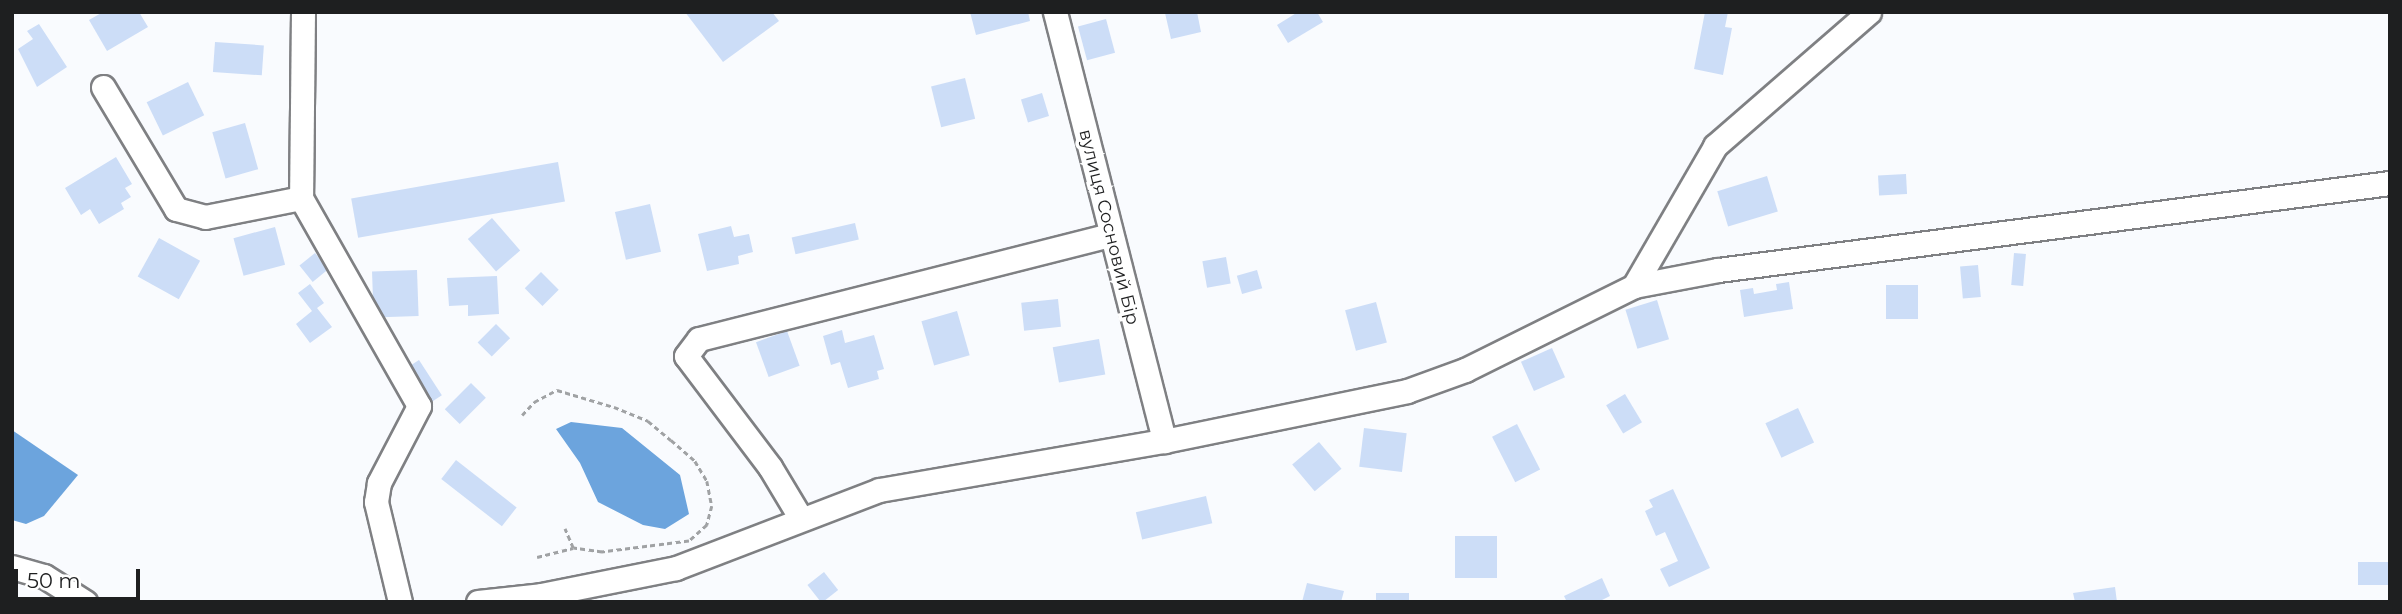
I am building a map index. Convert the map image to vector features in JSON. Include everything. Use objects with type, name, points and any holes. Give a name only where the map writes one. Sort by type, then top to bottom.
[{"type":"street","points":[[303,12],[301,198],[419,406],[379,483],[376,502],[400,602]]},
{"type":"street","name":"вулиця Сосновий Бір","points":[[1055,12],[1164,441]]},
{"type":"street","points":[[1634,286],[1715,146],[1869,12]]},
{"type":"street","points":[[103,87],[176,209],[205,218],[301,198]]},
{"type":"street","points":[[478,602],[579,589],[676,568],[800,517],[879,491],[1164,441],[1407,391],[1465,370],[1634,286],[1718,270],[2390,183]]},
{"type":"street","points":[[800,517],[771,467],[686,356],[699,340],[1111,235]]},
{"type":"street","points":[[12,567],[44,576],[85,602]]},
{"type":"path","points":[[522,415],[534,402],[557,390],[614,407],[648,421],[695,461],[707,481],[712,506],[707,525],[689,541],[629,551],[573,548],[537,557]]},
{"type":"path","points":[[565,529],[573,548]]},
{"type":"water","points":[[571,422],[622,428],[680,475],[689,514],[665,529],[643,525],[598,502],[580,463],[556,429]]},
{"type":"water","points":[[12,430],[78,475],[44,516],[26,524],[12,520]]},
{"type":"building","points":[[103,12],[139,12],[148,27],[107,51],[89,20]]},
{"type":"building","points":[[685,12],[772,12],[779,21],[723,62]]},
{"type":"building","points":[[970,12],[1028,12],[1030,21],[976,35]]},
{"type":"building","points":[[1197,12],[1201,32],[1171,39],[1165,13]]},
{"type":"building","points":[[1298,12],[1317,12],[1323,22],[1288,43],[1277,25]]},
{"type":"building","points":[[1705,12],[1728,12],[1725,27],[1732,28],[1723,75],[1694,69]]},
{"type":"building","points":[[1106,19],[1115,53],[1087,60],[1078,27]]},
{"type":"building","points":[[39,24],[67,67],[37,87],[18,49],[33,39],[27,31]]},
{"type":"building","points":[[215,42],[264,45],[262,75],[213,72]]},
{"type":"building","points":[[965,78],[975,119],[941,127],[931,86]]},
{"type":"building","points":[[188,82],[204,115],[163,135],[147,102]]},
{"type":"building","points":[[1042,93],[1049,116],[1028,122],[1021,99]]},
{"type":"building","points":[[245,123],[258,169],[226,179],[212,132]]},
{"type":"building","points":[[116,157],[132,184],[125,188],[131,197],[121,203],[124,209],[99,224],[90,209],[81,215],[65,188]]},
{"type":"building","points":[[558,162],[565,201],[358,238],[351,198]]},
{"type":"building","points":[[1906,174],[1907,194],[1879,195],[1878,175]]},
{"type":"building","points":[[1767,176],[1778,211],[1728,227],[1717,191]]},
{"type":"building","points":[[650,204],[661,252],[626,260],[615,212]]},
{"type":"building","points":[[492,218],[520,250],[496,271],[468,239]]},
{"type":"building","points":[[855,223],[859,240],[795,254],[792,238]]},
{"type":"building","points":[[731,226],[734,237],[749,234],[753,252],[738,256],[739,264],[707,271],[698,234]]},
{"type":"building","points":[[275,227],[285,265],[244,276],[233,238]]},
{"type":"building","points":[[159,238],[200,261],[179,299],[138,276]]},
{"type":"building","points":[[315,253],[328,269],[313,282],[299,266]]},
{"type":"building","points":[[2014,253],[2026,254],[2023,286],[2011,285]]},
{"type":"building","points":[[1226,257],[1231,284],[1207,288],[1202,261]]},
{"type":"building","points":[[1978,265],[1981,297],[1963,298],[1960,267]]},
{"type":"building","points":[[417,270],[419,316],[374,318],[372,272]]},
{"type":"building","points":[[1257,270],[1262,288],[1242,294],[1237,276]]},
{"type":"building","points":[[541,272],[559,290],[542,306],[525,288]]},
{"type":"building","points":[[497,276],[499,314],[468,316],[468,305],[449,306],[447,278]]},
{"type":"building","points":[[1789,282],[1793,309],[1744,317],[1740,290],[1753,288],[1754,294],[1777,290],[1776,284]]},
{"type":"building","points":[[310,284],[324,303],[317,308],[332,327],[310,343],[296,324],[312,311],[298,293]]},
{"type":"building","points":[[1886,285],[1918,285],[1918,319],[1886,319]]},
{"type":"building","points":[[1058,299],[1061,327],[1024,331],[1021,303]]},
{"type":"building","points":[[1657,300],[1669,339],[1637,349],[1625,310]]},
{"type":"building","points":[[1376,302],[1387,343],[1356,351],[1345,310]]},
{"type":"building","points":[[957,311],[970,355],[934,365],[921,321]]},
{"type":"building","points":[[496,324],[510,338],[492,357],[478,342]]},
{"type":"building","points":[[842,330],[845,343],[874,335],[884,369],[877,371],[879,379],[848,388],[840,362],[831,365],[823,336]]},
{"type":"building","points":[[787,331],[800,366],[769,377],[756,342]]},
{"type":"building","points":[[1099,339],[1105,374],[1059,383],[1053,347]]},
{"type":"building","points":[[1552,348],[1565,377],[1534,391],[1521,362]]},
{"type":"building","points":[[419,360],[442,395],[432,402],[409,367]]},
{"type":"building","points":[[471,383],[486,398],[460,424],[445,409]]},
{"type":"building","points":[[1625,394],[1642,422],[1623,434],[1606,405]]},
{"type":"building","points":[[1798,408],[1814,442],[1781,458],[1765,423]]},
{"type":"building","points":[[1517,424],[1540,469],[1515,482],[1492,437]]},
{"type":"building","points":[[1364,428],[1407,433],[1402,472],[1359,467]]},
{"type":"building","points":[[1319,442],[1341,469],[1315,491],[1292,464]]},
{"type":"building","points":[[456,460],[517,507],[502,526],[441,479]]},
{"type":"building","points":[[1673,489],[1710,568],[1669,587],[1660,569],[1678,561],[1665,532],[1656,536],[1645,511],[1653,507],[1649,500]]},
{"type":"building","points":[[1206,496],[1212,523],[1142,539],[1136,512]]},
{"type":"building","points":[[1455,536],[1497,536],[1497,578],[1455,578]]},
{"type":"building","points":[[2358,562],[2390,562],[2390,585],[2358,585]]},
{"type":"building","points":[[824,572],[838,590],[821,602],[807,585]]},
{"type":"building","points":[[1602,578],[1610,596],[1598,602],[1567,602],[1564,596]]},
{"type":"building","points":[[1307,583],[1344,591],[1341,602],[1302,602]]},
{"type":"building","points":[[2115,587],[2117,602],[2075,602],[2073,593]]},
{"type":"building","points":[[1376,593],[1409,593],[1409,602],[1376,602]]}]
